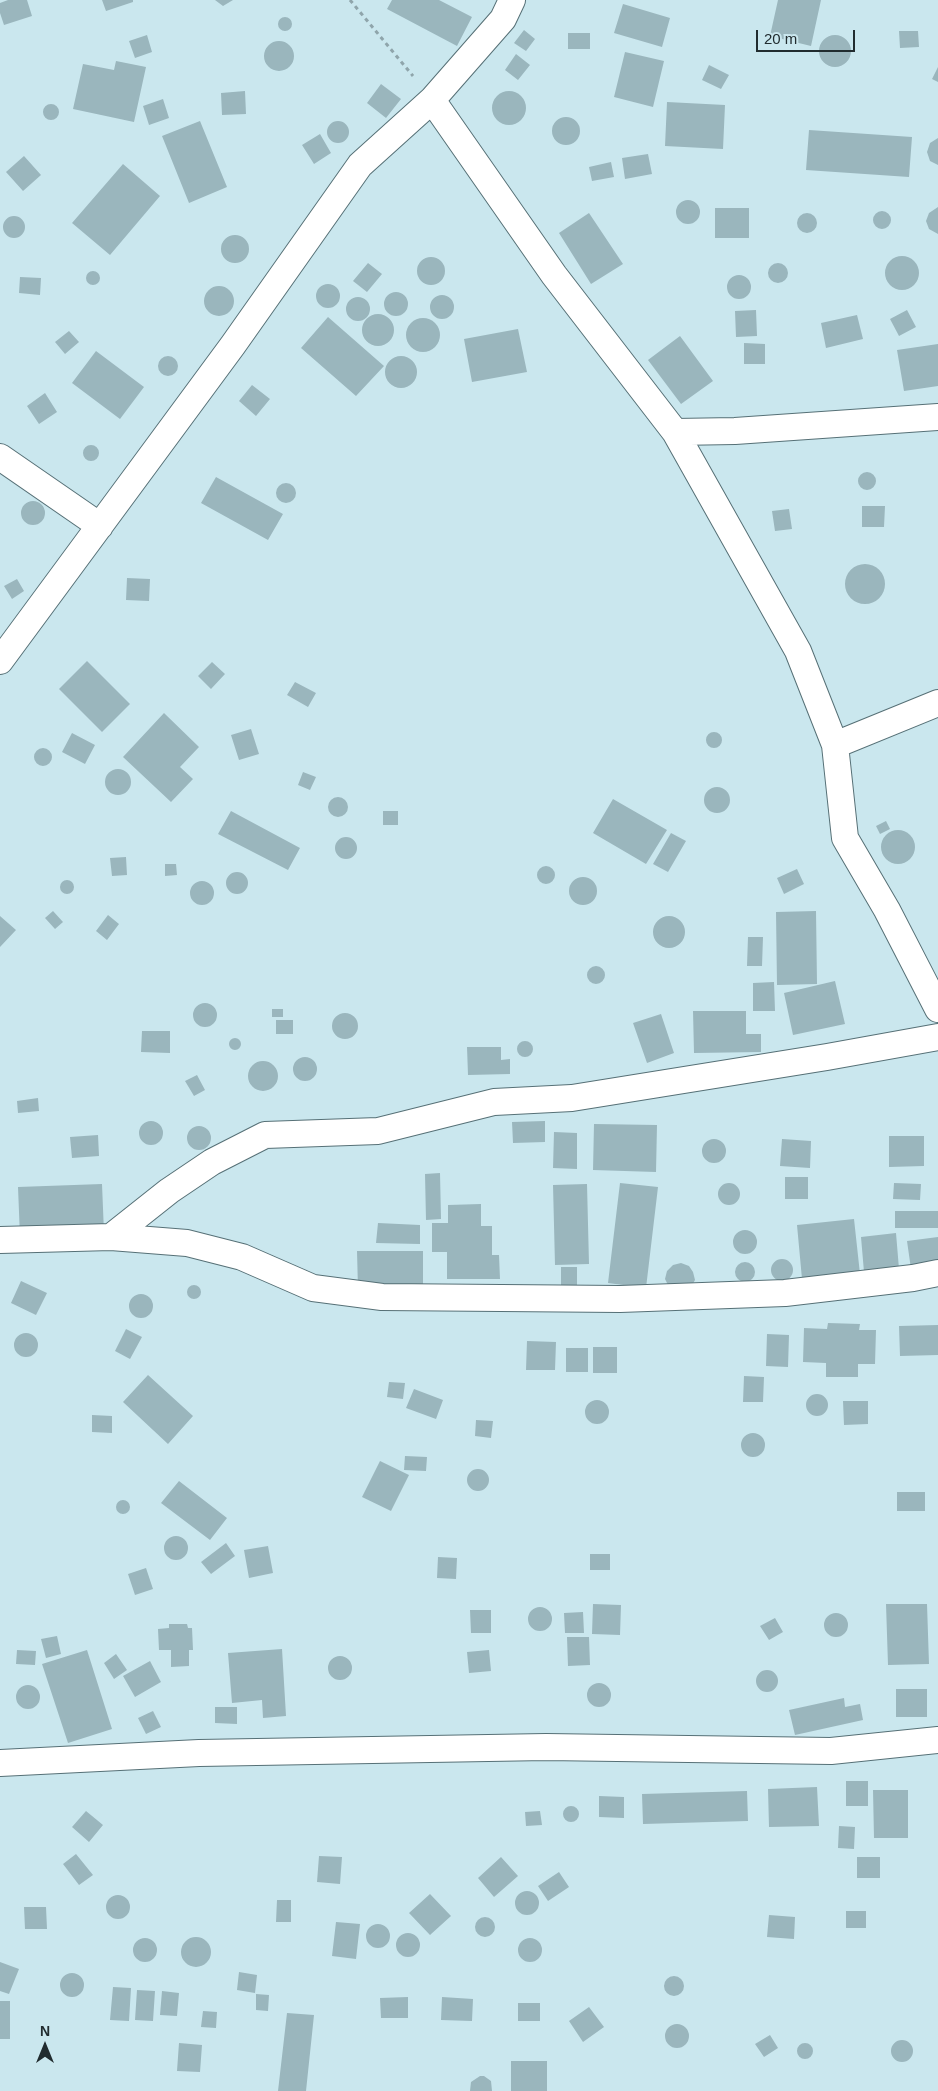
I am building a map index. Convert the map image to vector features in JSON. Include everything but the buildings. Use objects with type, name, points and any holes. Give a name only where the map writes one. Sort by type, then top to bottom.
[{"type":"street","points":[[0,661],[233,345],[360,165],[432,100],[503,19],[512,0]]},
{"type":"street","points":[[432,100],[554,275],[675,432],[798,651],[835,745],[845,838],[886,910],[938,1009]]},
{"type":"street","points":[[675,432],[735,431],[938,417]]},
{"type":"street","points":[[0,457],[100,526]]},
{"type":"street","points":[[835,745],[938,703]]},
{"type":"street","points":[[111,1237],[169,1191],[212,1162],[265,1135],[378,1131],[494,1102],[572,1098],[938,1037]]},
{"type":"street","points":[[0,1240],[111,1237],[187,1242],[242,1257],[313,1288],[382,1297],[620,1299],[785,1293],[913,1278],[938,1273]]},
{"type":"street","points":[[0,1763],[199,1753],[536,1747],[831,1751],[938,1740]]},
{"type":"path","points":[[350,0],[432,100]]}]
